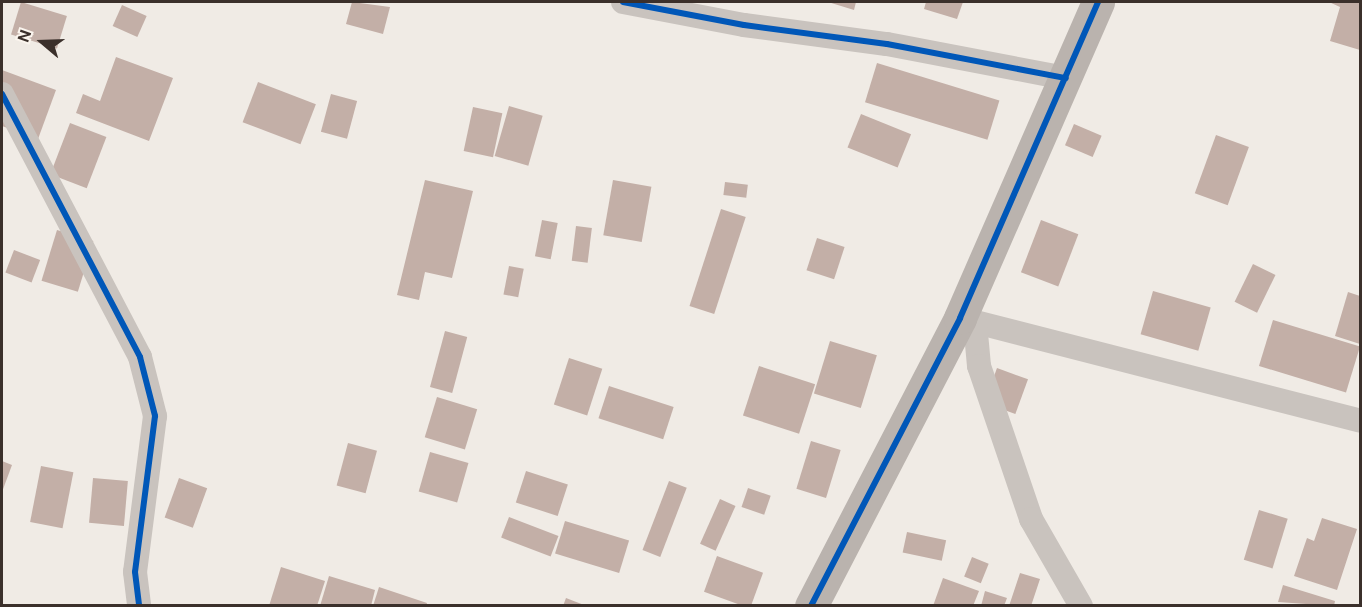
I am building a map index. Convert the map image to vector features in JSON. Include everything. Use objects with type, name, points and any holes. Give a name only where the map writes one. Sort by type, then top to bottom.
[{"type":"street","points":[[623,2],[744,26],[887,44],[1066,78]]},
{"type":"street","points":[[811,606],[967,320],[1098,2]]},
{"type":"street","points":[[2,94],[140,357],[154,416],[135,572],[139,606]]},
{"type":"street","points":[[967,320],[1360,421]]},
{"type":"street","points":[[967,320],[979,366],[1030,519],[1081,606]]},
{"type":"building","points":[[21,2],[67,16],[57,49],[11,35]]},
{"type":"building","points":[[352,2],[390,7],[383,34],[346,24]]},
{"type":"building","points":[[828,2],[856,2],[854,10]]},
{"type":"building","points":[[926,2],[963,2],[957,19],[924,9]]},
{"type":"building","points":[[1329,2],[1360,2],[1360,50],[1330,41],[1340,7]]},
{"type":"building","points":[[122,5],[147,16],[137,37],[113,26]]},
{"type":"building","points":[[116,57],[173,78],[149,141],[76,113],[83,94],[100,101]]},
{"type":"building","points":[[877,63],[999,100],[987,140],[865,102]]},
{"type":"building","points":[[2,70],[56,90],[38,139],[2,126]]},
{"type":"building","points":[[258,82],[316,104],[300,144],[243,122]]},
{"type":"building","points":[[331,94],[357,101],[347,139],[321,132]]},
{"type":"building","points":[[509,106],[543,116],[528,166],[495,156]]},
{"type":"building","points":[[473,107],[502,113],[493,157],[464,151]]},
{"type":"building","points":[[861,114],[911,134],[898,168],[848,147]]},
{"type":"building","points":[[70,123],[106,137],[87,188],[50,174]]},
{"type":"building","points":[[1074,124],[1102,136],[1093,157],[1065,145]]},
{"type":"building","points":[[1216,135],[1249,147],[1228,205],[1195,193]]},
{"type":"building","points":[[425,180],[473,191],[452,278],[425,272],[419,300],[397,295]]},
{"type":"building","points":[[613,180],[651,187],[642,242],[603,235]]},
{"type":"building","points":[[725,182],[748,185],[746,198],[723,195]]},
{"type":"building","points":[[721,209],[746,217],[714,314],[689,306]]},
{"type":"building","points":[[542,220],[558,223],[551,259],[535,256]]},
{"type":"building","points":[[1041,220],[1078,234],[1058,287],[1021,272]]},
{"type":"building","points":[[576,226],[592,228],[588,263],[572,261]]},
{"type":"building","points":[[57,230],[93,241],[78,292],[42,281]]},
{"type":"building","points":[[817,238],[845,247],[834,279],[806,270]]},
{"type":"building","points":[[14,250],[40,260],[32,282],[5,272]]},
{"type":"building","points":[[1253,264],[1275,275],[1257,313],[1235,302]]},
{"type":"building","points":[[509,266],[524,269],[518,297],[503,294]]},
{"type":"building","points":[[1153,291],[1211,308],[1198,351],[1141,334]]},
{"type":"building","points":[[1348,292],[1360,296],[1360,344],[1335,336]]},
{"type":"building","points":[[1273,320],[1360,347],[1346,393],[1259,366]]},
{"type":"building","points":[[445,331],[467,337],[452,393],[430,387]]},
{"type":"building","points":[[830,341],[877,355],[861,408],[814,394]]},
{"type":"building","points":[[569,358],[602,369],[587,415],[554,405]]},
{"type":"building","points":[[759,366],[815,384],[799,434],[743,415]]},
{"type":"building","points":[[997,368],[1028,379],[1015,414],[984,403]]},
{"type":"building","points":[[609,386],[674,407],[663,439],[598,418]]},
{"type":"building","points":[[437,397],[477,409],[465,449],[425,437]]},
{"type":"building","points":[[811,441],[841,450],[826,498],[796,489]]},
{"type":"building","points":[[348,443],[377,451],[366,493],[337,486]]},
{"type":"building","points":[[430,452],[468,463],[457,502],[419,491]]},
{"type":"building","points":[[2,461],[12,465],[2,492]]},
{"type":"building","points":[[41,466],[73,472],[63,528],[30,522]]},
{"type":"building","points":[[526,471],[568,485],[558,516],[516,502]]},
{"type":"building","points":[[93,478],[128,481],[124,526],[89,523]]},
{"type":"building","points":[[179,478],[207,488],[193,528],[165,517]]},
{"type":"building","points":[[669,481],[687,488],[660,557],[642,550]]},
{"type":"building","points":[[748,488],[771,496],[764,515],[741,507]]},
{"type":"building","points":[[720,499],[736,506],[716,551],[700,544]]},
{"type":"building","points":[[1259,510],[1288,519],[1272,568],[1244,560]]},
{"type":"building","points":[[509,517],[558,536],[551,557],[501,538]]},
{"type":"building","points":[[1322,518],[1357,529],[1337,590],[1294,576],[1307,538],[1314,541]]},
{"type":"building","points":[[565,521],[629,541],[619,573],[555,554]]},
{"type":"building","points":[[907,532],[946,540],[942,561],[903,553]]},
{"type":"building","points":[[717,556],[763,573],[751,606],[743,606],[704,592]]},
{"type":"building","points":[[972,557],[989,564],[981,583],[964,576]]},
{"type":"building","points":[[281,567],[325,581],[317,606],[269,606]]},
{"type":"building","points":[[1020,573],[1040,579],[1031,606],[1009,606]]},
{"type":"building","points":[[329,576],[375,590],[371,606],[320,606]]},
{"type":"building","points":[[943,578],[979,591],[973,606],[933,606]]},
{"type":"building","points":[[1283,585],[1335,601],[1334,606],[1278,602]]},
{"type":"building","points":[[379,587],[427,603],[426,606],[373,606]]},
{"type":"building","points":[[985,591],[1007,598],[1004,606],[981,606]]},
{"type":"building","points":[[566,598],[584,605],[584,606],[563,606]]},
{"type":"cycle path","points":[[623,2],[744,25],[887,44],[1066,78]]},
{"type":"cycle path","points":[[811,606],[960,318],[1098,2]]},
{"type":"cycle path","points":[[2,94],[140,357],[155,416],[135,572],[139,606]]}]
